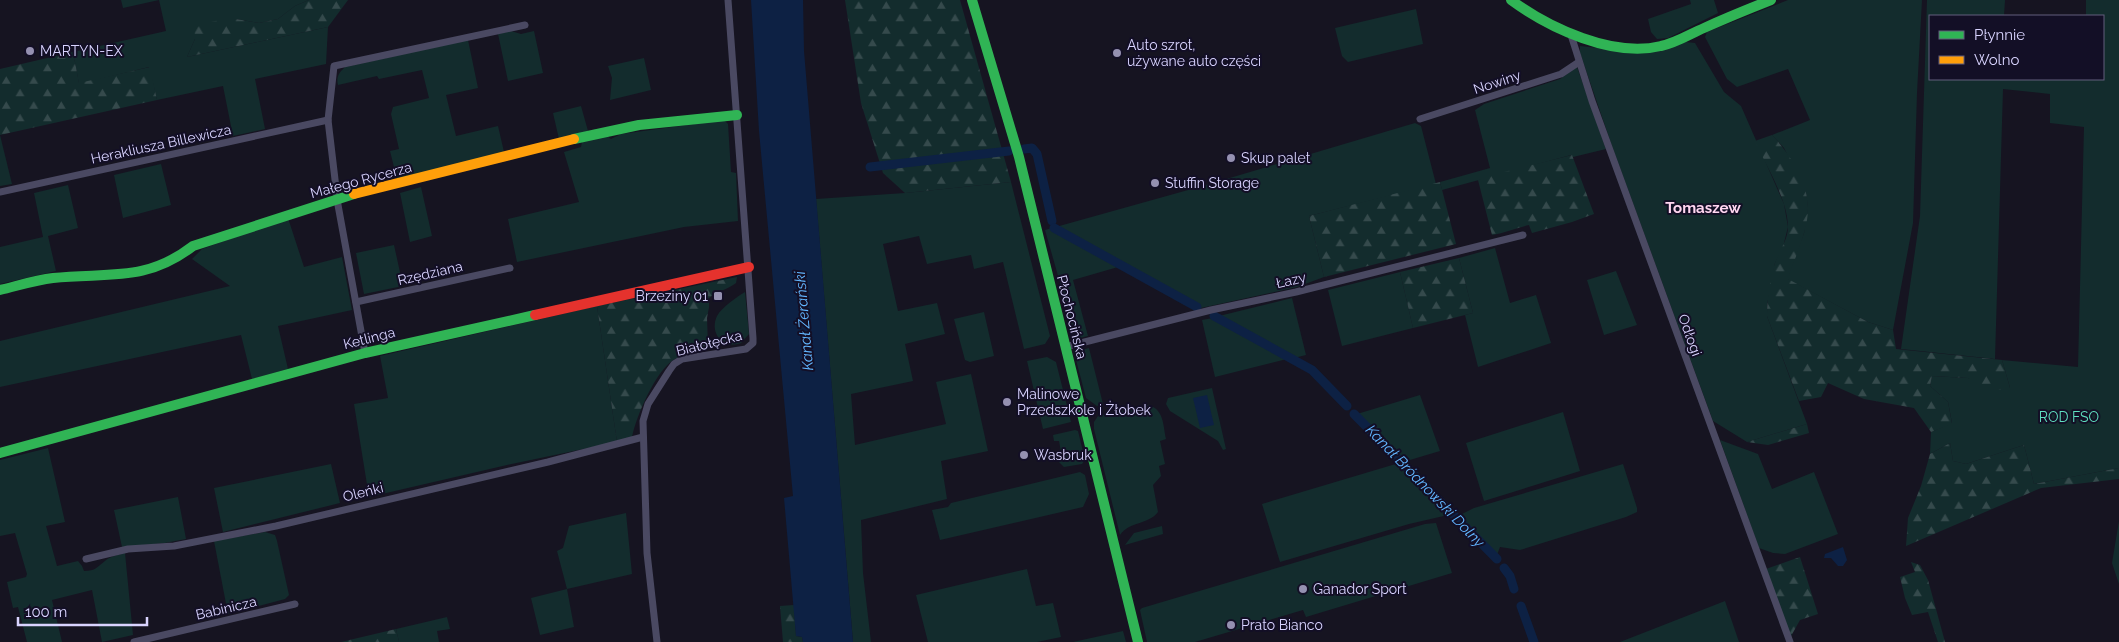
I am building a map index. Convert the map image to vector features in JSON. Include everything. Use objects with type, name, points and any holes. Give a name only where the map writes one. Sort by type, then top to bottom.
[{"type":"street","name":"Białołęcka","points":[[657,642],[647,553],[643,421],[648,404],[674,364],[682,360],[746,349],[753,343],[749,267],[728,0]]},
{"type":"street","name":"Płochocińska","points":[[972,0],[1015,140],[1138,642]]},
{"type":"street","points":[[1510,0],[1540,20],[1571,35],[1634,48],[1654,48],[1673,42],[1771,0]]},
{"type":"street","points":[[365,353],[338,198],[328,120],[334,66],[525,25]]},
{"type":"street","name":"Odłogi","points":[[1571,35],[1579,62],[1790,642]]},
{"type":"street","name":"Nowiny","points":[[1420,119],[1561,74],[1579,62]]},
{"type":"street","name":"Małego Rycerza","points":[[0,290],[50,278],[117,276],[133,273],[170,261],[184,254],[193,246],[338,198],[623,128],[737,115]]},
{"type":"street","name":"Herakliusza Billewicza","points":[[0,192],[328,120]]},
{"type":"street","name":"Łazy","points":[[1065,347],[1523,235]]},
{"type":"street","name":"Ketlinga","points":[[0,453],[365,353],[749,267]]},
{"type":"street","name":"Rzędziana","points":[[356,302],[510,268]]},
{"type":"street","name":"Oleńki","points":[[86,559],[128,549],[174,546],[276,526],[548,462],[643,437]]},
{"type":"street","name":"Babinicza","points":[[134,642],[295,604]]},
{"type":"green space","points":[[121,0],[159,0],[123,8]]},
{"type":"green space","points":[[159,0],[309,0],[295,6],[278,19],[259,23],[236,19],[195,39],[187,57],[328,27],[326,64],[255,79],[265,129],[233,136],[223,86],[157,100],[149,67],[79,84],[73,52],[166,31]]},
{"type":"green space","points":[[309,0],[348,0],[328,27],[187,57],[195,39],[194,26],[236,19],[259,23],[278,19],[295,6]]},
{"type":"green space","points":[[845,0],[960,0],[1011,182],[905,193],[883,173],[861,103]]},
{"type":"green space","points":[[1690,0],[1714,0],[1718,13],[1668,38],[1657,39],[1651,32],[1648,19],[1691,4]]},
{"type":"green space","points":[[1788,0],[1922,0],[1913,223],[1893,330],[1868,322],[1787,279],[1804,233],[1808,208],[1806,193],[1784,148],[1772,135],[1810,120],[1788,69],[1737,87],[1727,79],[1705,37],[1707,32]]},
{"type":"green space","name":"ROD FSO","points":[[1927,0],[2005,0],[2004,15],[1929,15],[1929,80],[2104,80],[2104,15],[2086,15],[2086,0],[2119,0],[2119,468],[2034,484],[2024,445],[1966,464],[1953,461],[1950,443],[1930,454],[1931,432],[1952,423],[1948,402],[1930,386],[1932,376],[1968,378],[2010,388],[2002,360],[2078,367],[2084,127],[2050,123],[2050,94],[2003,89],[1995,359],[1901,349],[1920,216]]},
{"type":"green space","points":[[1416,9],[1423,44],[1348,62],[1342,56],[1335,28]]},
{"type":"green space","points":[[511,31],[521,34],[534,31],[543,73],[508,81],[498,34]]},
{"type":"green space","points":[[468,40],[478,88],[446,95],[456,136],[498,126],[504,152],[397,179],[390,151],[399,149],[391,114],[393,107],[429,98],[422,70],[379,79],[377,76],[338,85],[338,75],[345,67]]},
{"type":"green space","points":[[1686,42],[1695,43],[1724,92],[1741,106],[1784,204],[1788,227],[1783,247],[1775,263],[1767,305],[1767,316],[1807,424],[1747,442],[1713,421],[1612,146],[1580,53],[1580,46],[1635,52]]},
{"type":"green space","points":[[73,52],[79,83],[150,67],[157,100],[0,135],[0,69]]},
{"type":"green space","points":[[644,58],[651,90],[610,100],[612,78],[608,66]]},
{"type":"green space","points":[[1577,67],[1606,149],[1573,157],[1571,155],[1442,190],[1440,182],[1490,168],[1475,110],[1484,104],[1560,79]]},
{"type":"green space","points":[[581,106],[588,131],[559,139],[553,113]]},
{"type":"green space","points":[[724,120],[728,124],[731,172],[736,173],[738,221],[684,227],[517,262],[508,219],[579,202],[564,152],[581,147],[582,142],[607,136],[611,139],[621,134]]},
{"type":"green space","points":[[1415,123],[1421,126],[1436,184],[1309,216],[1324,277],[1297,287],[1201,308],[1125,265],[1073,280],[1088,336],[1076,339],[1045,230]]},
{"type":"green space","points":[[0,135],[12,184],[0,186]]},
{"type":"green space","points":[[1772,135],[1785,150],[1796,168],[1805,188],[1807,198],[1806,226],[1788,279],[1868,322],[1893,330],[1896,349],[2002,360],[2010,388],[1990,391],[1968,378],[1932,376],[1930,386],[1948,402],[1952,424],[1931,432],[1914,408],[1864,399],[1828,383],[1821,397],[1799,401],[1767,316],[1768,296],[1775,263],[1787,236],[1788,227],[1784,206],[1776,183],[1755,141]]},
{"type":"green space","points":[[1572,155],[1594,214],[1532,233],[1529,225],[1492,235],[1478,180]]},
{"type":"green space","points":[[161,164],[171,205],[123,218],[114,175]]},
{"type":"green space","points":[[1011,182],[1050,336],[1045,344],[1024,349],[1003,262],[974,269],[971,255],[927,264],[919,236],[883,244],[898,311],[937,303],[945,334],[905,344],[913,381],[851,394],[855,445],[946,424],[936,382],[971,374],[988,451],[941,461],[947,499],[861,520],[863,573],[871,642],[853,642],[816,199],[905,193]]},
{"type":"green space","points":[[1440,182],[1456,244],[1324,277],[1309,216]]},
{"type":"green space","points":[[68,185],[78,228],[48,236],[56,271],[0,284],[0,247],[43,237],[34,193]]},
{"type":"green space","points":[[421,187],[432,236],[410,242],[400,193]]},
{"type":"green space","points":[[288,218],[304,267],[342,257],[352,310],[278,326],[288,369],[252,379],[241,335],[0,387],[0,341],[230,286],[192,259],[202,249]]},
{"type":"green space","points":[[394,245],[403,286],[364,294],[356,253]]},
{"type":"green space","points":[[1495,248],[1510,303],[1536,295],[1551,343],[1478,367],[1465,315],[1473,313],[1459,258]]},
{"type":"green space","points":[[1459,258],[1473,313],[1413,328],[1400,272]]},
{"type":"green space","points":[[1616,271],[1637,325],[1604,335],[1587,280]]},
{"type":"green space","points":[[1400,272],[1413,328],[1342,346],[1328,290]]},
{"type":"green space","points":[[737,277],[736,283],[709,298],[707,318],[708,347],[679,357],[668,364],[648,394],[632,437],[617,442],[597,306]]},
{"type":"green space","points":[[745,292],[749,334],[741,343],[734,345],[723,342],[716,334],[715,322],[717,316],[730,302]]},
{"type":"green space","points":[[1292,298],[1306,355],[1294,358],[1219,316]]},
{"type":"green space","points":[[597,306],[617,442],[369,497],[354,404],[388,398],[380,356]]},
{"type":"green space","points":[[984,312],[994,356],[970,362],[965,360],[954,319]]},
{"type":"green space","points":[[1213,318],[1287,359],[1215,377],[1202,320]]},
{"type":"green space","points":[[1089,348],[1103,404],[1097,406],[1086,398],[1074,352]]},
{"type":"green space","points":[[1047,357],[1056,362],[1071,422],[1043,429],[1027,361]]},
{"type":"green space","points":[[1212,388],[1226,449],[1223,450],[1218,441],[1170,411],[1166,404],[1168,398]]},
{"type":"green space","points":[[1420,395],[1440,451],[1403,462],[1357,414]]},
{"type":"green space","points":[[1147,405],[1160,413],[1166,439],[1160,441],[1165,464],[1159,466],[1161,476],[1153,485],[1158,512],[1149,519],[1129,527],[1120,535],[1094,429],[1094,422],[1098,416]]},
{"type":"green space","points":[[1563,412],[1580,471],[1484,501],[1466,443]]},
{"type":"green space","points":[[1807,424],[1809,433],[1768,445],[1747,442]]},
{"type":"green space","points":[[1078,431],[1085,460],[1082,464],[1064,467],[1057,460],[1062,457],[1059,441],[1054,441],[1053,435]]},
{"type":"green space","points":[[1720,440],[1758,454],[1772,489],[1814,472],[1838,534],[1785,554],[1773,553],[1759,548]]},
{"type":"green space","points":[[1950,443],[1953,461],[1966,464],[2024,445],[2034,484],[2119,468],[2119,479],[2041,488],[1906,546],[1908,518],[1921,486],[1930,454]]},
{"type":"green space","points":[[48,448],[65,522],[46,526],[57,566],[78,561],[84,571],[91,570],[109,558],[125,553],[133,635],[102,642],[92,590],[52,600],[62,642],[27,642],[18,607],[13,608],[7,582],[26,577],[27,574],[15,533],[0,536],[0,460]]},
{"type":"green space","points":[[1399,463],[1448,515],[1409,524],[1280,562],[1262,504]]},
{"type":"green space","points":[[331,464],[340,503],[223,532],[214,488]]},
{"type":"green space","points":[[1623,464],[1637,508],[1637,512],[1626,517],[1520,550],[1500,547],[1497,555],[1458,516],[1474,508]]},
{"type":"green space","points":[[1080,472],[1085,475],[1089,494],[1083,507],[940,540],[932,510],[948,507],[951,503]]},
{"type":"green space","points":[[178,497],[186,539],[122,547],[114,510]]},
{"type":"green space","points":[[626,513],[632,574],[567,589],[557,551],[563,548],[569,526]]},
{"type":"green space","points":[[2119,521],[2119,584],[2112,563]]},
{"type":"green space","name":"Ganador Sport","points":[[1436,523],[1452,573],[1306,617],[1303,610],[1195,642],[1147,642],[1140,610],[1142,608],[1425,524]]},
{"type":"green space","points":[[1162,526],[1163,534],[1125,545],[1134,533]]},
{"type":"green space","points":[[265,532],[275,535],[289,595],[285,599],[228,614],[214,541]]},
{"type":"green space","points":[[1800,557],[1818,614],[1800,620],[1790,638],[1766,569]]},
{"type":"green space","points":[[1911,562],[1920,565],[1928,580],[1945,642],[1938,642],[1928,612],[1912,615],[1905,598],[1900,577],[1915,572]]},
{"type":"green space","points":[[1027,569],[1036,606],[1053,603],[1061,637],[1037,642],[928,642],[916,595]]},
{"type":"green space","points":[[567,589],[574,627],[540,635],[531,598]]},
{"type":"green space","points":[[1725,601],[1739,642],[1620,642]]},
{"type":"green space","points":[[794,605],[796,636],[802,637],[803,642],[783,642],[780,606]]},
{"type":"green space","points":[[447,617],[450,629],[437,631],[439,642],[399,642],[396,629]]},
{"type":"green space","points":[[396,629],[399,642],[341,642]]},
{"type":"green space","points":[[1123,631],[1126,642],[1073,642]]},
{"type":"water","name":"Kanał Żerański","points":[[751,0],[803,0],[804,51],[853,642],[803,642],[802,637],[796,636],[784,498],[793,496],[759,131]]},
{"type":"water","points":[[1207,395],[1214,425],[1200,428],[1193,398]]},
{"type":"water","points":[[1843,547],[1847,560],[1843,566],[1838,566],[1831,558],[1824,558],[1825,554]]},
{"type":"waterway","name":"Kanał Bródnowski Dolny","points":[[1024,149],[1032,148],[1037,154],[1052,221]]},
{"type":"waterway","name":"Kanał Bródnowski Dolny","points":[[870,167],[1009,151]]},
{"type":"waterway","name":"Kanał Bródnowski Dolny","points":[[1054,228],[1197,307]]},
{"type":"waterway","name":"Kanał Bródnowski Dolny","points":[[1214,316],[1312,370],[1347,406]]},
{"type":"waterway","name":"Kanał Bródnowski Dolny","points":[[1354,414],[1497,559]]},
{"type":"waterway","name":"Kanał Bródnowski Dolny","points":[[1504,568],[1510,576],[1514,589]]},
{"type":"waterway","name":"Kanał Bródnowski Dolny","points":[[1521,606],[1534,642]]},
{"type":"traffic: fast","points":[[972,0],[1019,157],[1138,642]]},
{"type":"traffic: fast","points":[[1511,0],[1544,21],[1582,38],[1623,48],[1642,49],[1672,43],[1771,0]]},
{"type":"traffic: fast","points":[[574,139],[639,125],[737,115]]},
{"type":"traffic: fast","points":[[0,290],[53,278],[125,274],[142,271],[175,258],[193,246],[354,194]]},
{"type":"traffic: fast","points":[[0,453],[365,353],[535,315]]},
{"type":"traffic: slow","points":[[354,194],[574,139]]},
{"type":"traffic: jam","points":[[535,315],[749,267]]},
{"type":"place","name":"MARTYN-EX","points":[[30,51]]},
{"type":"place","name":"Auto szrot, używane auto części","points":[[1117,53]]},
{"type":"place","name":"Skup palet","points":[[1231,158]]},
{"type":"place","name":"Stuffin Storage","points":[[1155,183]]},
{"type":"place","name":"Brzeziny 01","points":[[718,296]]},
{"type":"place","name":"Malinowe Przedszkole i Żłobek","points":[[1007,402]]},
{"type":"place","name":"Wasbruk","points":[[1024,455]]},
{"type":"place","name":"Ganador Sport","points":[[1303,589]]},
{"type":"place","name":"Prato Bianco","points":[[1231,625]]},
{"type":"district","name":"Tomaszew","points":[[1703,208]]}]
